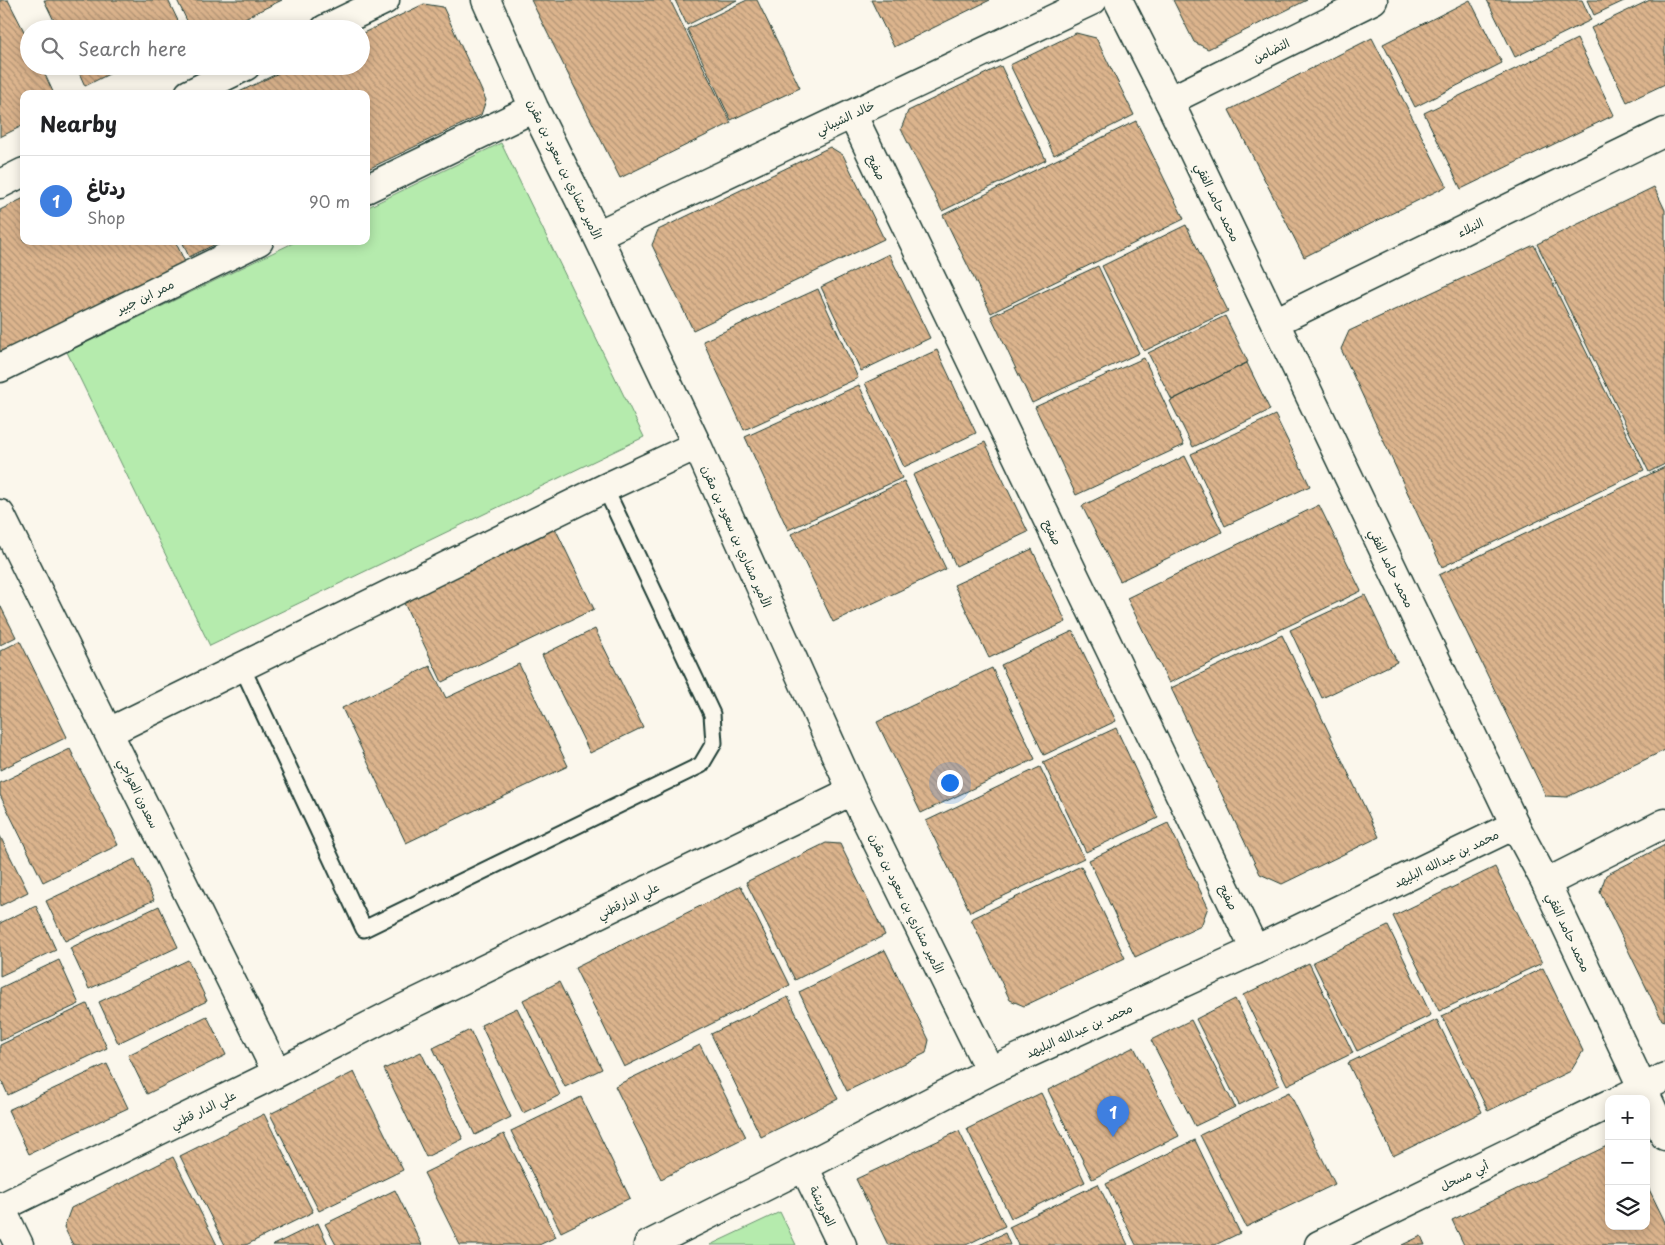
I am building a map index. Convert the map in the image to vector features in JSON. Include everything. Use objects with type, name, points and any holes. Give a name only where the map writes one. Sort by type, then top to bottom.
[{"type":"street","points":[[344,20],[385,0]]},
{"type":"street","name":"الأمير مشاري بن سعود بن مقرن","points":[[486,0],[534,108],[697,445],[852,791],[990,1071]]},
{"type":"street","name":"خالد الشيباني","points":[[597,235],[1093,0]]},
{"type":"street","name":"محمد حامد الفقي","points":[[1118,0],[1169,100],[1515,825],[1546,883],[1665,1136]]},
{"type":"street","name":"التضامن","points":[[1169,100],[1373,0]]},
{"type":"street","points":[[197,90],[228,75]]},
{"type":"street","points":[[370,188],[534,108]]},
{"type":"street","name":"صفيح","points":[[852,114],[1255,950]]},
{"type":"street","name":"النبلاء","points":[[1275,322],[1665,132]]},
{"type":"street","points":[[0,184],[20,174]]},
{"type":"street","name":"ممر ابن جبير","points":[[0,368],[251,245]]},
{"type":"street","points":[[109,732],[605,488],[697,445]]},
{"type":"street","name":"سعدون العواجي","points":[[0,514],[277,1073]]},
{"type":"street","name":"علي الدارقطني","points":[[404,1008],[852,791]]},
{"type":"street","points":[[1546,883],[1665,824]]},
{"type":"street","name":"محمد بن عبدالله البليهد","points":[[648,1245],[990,1071],[1255,950],[1515,825]]},
{"type":"street","name":"علي الدار قطني","points":[[0,1207],[277,1073],[404,1008]]},
{"type":"street","name":"أبي مسحل","points":[[1319,1245],[1605,1106]]},
{"type":"street","name":"العرويشة","points":[[804,1167],[842,1245]]},
{"type":"street","points":[[0,1207],[19,1245]]},
{"type":"lane","points":[[242,667],[364,929],[701,765],[714,743],[712,714],[605,488]]},
{"type":"green space","points":[[501,143],[644,437],[210,646],[67,352],[289,245],[370,245],[370,206]]},
{"type":"green space","points":[[780,1212],[796,1245],[710,1245]]},
{"type":"building","points":[[0,0],[8,0],[20,23],[20,75],[45,75],[52,90],[20,90],[20,127],[0,137]]},
{"type":"building","points":[[44,0],[168,0],[178,20],[54,20]]},
{"type":"building","points":[[177,0],[282,0],[241,20],[187,20]]},
{"type":"building","points":[[531,0],[670,0],[731,123],[620,178]]},
{"type":"building","points":[[675,0],[737,0],[687,25]]},
{"type":"building","points":[[747,0],[757,0],[800,88],[731,120],[687,29]]},
{"type":"building","points":[[871,0],[990,0],[894,47]]},
{"type":"building","points":[[1173,0],[1307,0],[1208,49],[1194,42]]},
{"type":"building","points":[[1470,0],[1502,63],[1415,107],[1383,44]]},
{"type":"building","points":[[1487,0],[1582,0],[1591,20],[1515,57]]},
{"type":"building","points":[[1587,0],[1626,0],[1594,15]]},
{"type":"building","points":[[1650,0],[1665,0],[1665,84],[1627,102],[1591,28]]},
{"type":"building","points":[[424,4],[443,7],[486,100],[481,115],[370,168],[370,90],[243,90],[274,75],[370,75],[370,30]]},
{"type":"building","points":[[1076,33],[1096,38],[1134,115],[1054,155],[1010,65]]},
{"type":"building","points":[[1372,38],[1447,186],[1304,257],[1229,110]]},
{"type":"building","points":[[1577,39],[1614,115],[1461,189],[1424,113]]},
{"type":"building","points":[[1001,66],[1046,160],[942,211],[901,129],[908,111]]},
{"type":"building","points":[[80,75],[107,75],[85,86]]},
{"type":"building","points":[[1136,121],[1184,219],[991,313],[943,215]]},
{"type":"building","points":[[830,147],[843,155],[884,239],[693,330],[652,245],[658,230]]},
{"type":"building","points":[[1654,187],[1665,210],[1665,464],[1649,472],[1537,244]]},
{"type":"building","points":[[20,200],[20,245],[177,245],[185,262],[0,352],[0,210]]},
{"type":"building","points":[[1186,225],[1228,311],[1144,351],[1102,266]]},
{"type":"building","points":[[184,245],[214,245],[189,257]]},
{"type":"building","points":[[1534,245],[1644,470],[1442,567],[1341,349],[1349,331]]},
{"type":"building","points":[[889,254],[930,338],[861,371],[821,287]]},
{"type":"building","points":[[1098,266],[1139,353],[1032,403],[991,316]]},
{"type":"building","points":[[818,289],[858,378],[744,430],[703,341]]},
{"type":"building","points":[[1225,316],[1248,362],[1172,400],[1148,353]]},
{"type":"building","points":[[937,350],[976,433],[904,467],[865,383]]},
{"type":"building","points":[[1144,358],[1184,445],[1076,495],[1035,407]]},
{"type":"building","points":[[1247,363],[1270,410],[1193,447],[1170,401]]},
{"type":"building","points":[[859,385],[902,478],[788,530],[745,437]]},
{"type":"building","points":[[1275,415],[1310,486],[1225,526],[1191,454]]},
{"type":"building","points":[[985,442],[1028,532],[956,566],[913,475]]},
{"type":"building","points":[[1185,456],[1222,532],[1120,581],[1082,506]]},
{"type":"building","points":[[1665,467],[1665,750],[1567,797],[1546,796],[1439,575]]},
{"type":"building","points":[[904,481],[946,569],[833,622],[791,534]]},
{"type":"building","points":[[1319,505],[1361,591],[1169,683],[1127,598]]},
{"type":"building","points":[[555,528],[594,609],[442,682],[403,601]]},
{"type":"building","points":[[1032,549],[1066,622],[989,658],[954,585]]},
{"type":"building","points":[[1365,595],[1397,662],[1322,698],[1290,630]]},
{"type":"building","points":[[0,605],[16,637],[0,645]]},
{"type":"building","points":[[595,629],[643,727],[590,753],[542,655]]},
{"type":"building","points":[[1073,631],[1116,721],[1044,755],[1001,665]]},
{"type":"building","points":[[1282,635],[1379,837],[1282,884],[1260,874],[1171,688]]},
{"type":"building","points":[[20,641],[67,737],[0,770],[0,651]]},
{"type":"building","points":[[519,664],[568,766],[406,843],[342,708],[430,666],[446,698]]},
{"type":"building","points":[[992,668],[1035,759],[921,813],[877,722]]},
{"type":"building","points":[[1116,728],[1158,818],[1086,852],[1043,762]]},
{"type":"building","points":[[70,749],[118,845],[43,882],[0,795],[0,783]]},
{"type":"building","points":[[1040,767],[1084,858],[970,912],[926,821]]},
{"type":"building","points":[[1168,823],[1208,907],[1201,926],[1135,957],[1089,860]]},
{"type":"building","points":[[0,836],[28,892],[0,906]]},
{"type":"building","points":[[826,843],[840,844],[885,935],[795,980],[746,882]]},
{"type":"building","points":[[1665,845],[1665,1021],[1662,1020],[1600,892],[1606,875]]},
{"type":"building","points":[[135,859],[154,900],[65,941],[46,901]]},
{"type":"building","points":[[1081,866],[1125,958],[1024,1006],[1010,1000],[971,919]]},
{"type":"building","points":[[1495,867],[1542,963],[1439,1011],[1393,916]]},
{"type":"building","points":[[741,886],[790,985],[624,1067],[575,968]]},
{"type":"building","points":[[36,906],[56,950],[0,976],[0,923]]},
{"type":"building","points":[[159,906],[178,947],[89,989],[70,948]]},
{"type":"building","points":[[1388,926],[1431,1015],[1357,1051],[1313,962]]},
{"type":"building","points":[[885,950],[929,1040],[926,1053],[847,1091],[799,992]]},
{"type":"building","points":[[59,960],[79,1004],[0,1041],[0,988]]},
{"type":"building","points":[[188,960],[207,1001],[118,1043],[99,1002]]},
{"type":"building","points":[[1309,963],[1353,1053],[1287,1085],[1243,995]]},
{"type":"building","points":[[1543,968],[1583,1051],[1571,1071],[1488,1111],[1442,1016]]},
{"type":"building","points":[[559,982],[602,1069],[565,1087],[523,1000]]},
{"type":"building","points":[[788,997],[838,1099],[761,1137],[711,1034]]},
{"type":"building","points":[[1235,999],[1279,1085],[1239,1105],[1196,1019]]},
{"type":"building","points":[[87,1004],[107,1048],[8,1095],[0,1077],[0,1045]]},
{"type":"building","points":[[517,1008],[560,1095],[523,1113],[481,1025]]},
{"type":"building","points":[[207,1016],[226,1055],[147,1094],[128,1055]]},
{"type":"building","points":[[1191,1020],[1235,1107],[1195,1126],[1151,1040]]},
{"type":"building","points":[[1437,1020],[1482,1112],[1393,1156],[1348,1063]]},
{"type":"building","points":[[470,1030],[511,1117],[475,1135],[433,1048]]},
{"type":"building","points":[[700,1045],[746,1137],[661,1179],[615,1086]]},
{"type":"building","points":[[1134,1047],[1179,1136],[1092,1179],[1048,1090]]},
{"type":"building","points":[[421,1052],[463,1139],[426,1157],[384,1069]]},
{"type":"building","points":[[107,1064],[128,1108],[29,1154],[8,1110]]},
{"type":"building","points":[[354,1072],[403,1170],[319,1211],[270,1114]]},
{"type":"building","points":[[1289,1092],[1335,1184],[1246,1227],[1200,1135]]},
{"type":"building","points":[[1041,1093],[1085,1182],[1011,1218],[967,1129]]},
{"type":"building","points":[[581,1097],[630,1198],[561,1232],[511,1131]]},
{"type":"building","points":[[264,1114],[313,1212],[246,1245],[225,1245],[180,1156]]},
{"type":"building","points":[[959,1131],[1005,1226],[966,1245],[888,1245],[856,1179]]},
{"type":"building","points":[[504,1134],[556,1237],[539,1245],[460,1245],[424,1173]]},
{"type":"building","points":[[1195,1140],[1240,1233],[1215,1245],[1136,1245],[1106,1184]]},
{"type":"building","points":[[1605,1147],[1605,1230],[1650,1230],[1650,1191],[1665,1222],[1665,1245],[1464,1245],[1452,1220]]},
{"type":"building","points":[[173,1157],[217,1245],[73,1245],[64,1227],[71,1208]]},
{"type":"building","points":[[1098,1184],[1128,1245],[1018,1245],[1009,1227]]},
{"type":"building","points":[[395,1190],[422,1245],[336,1245],[325,1224]]},
{"type":"building","points":[[318,1223],[328,1245],[273,1245]]},
{"type":"building","points":[[1005,1233],[1010,1245],[979,1245]]},
{"type":"building","points":[[1421,1236],[1425,1245],[1402,1245]]},
{"type":"place","name":"ردتاغ","points":[[1113,1137]]}]
